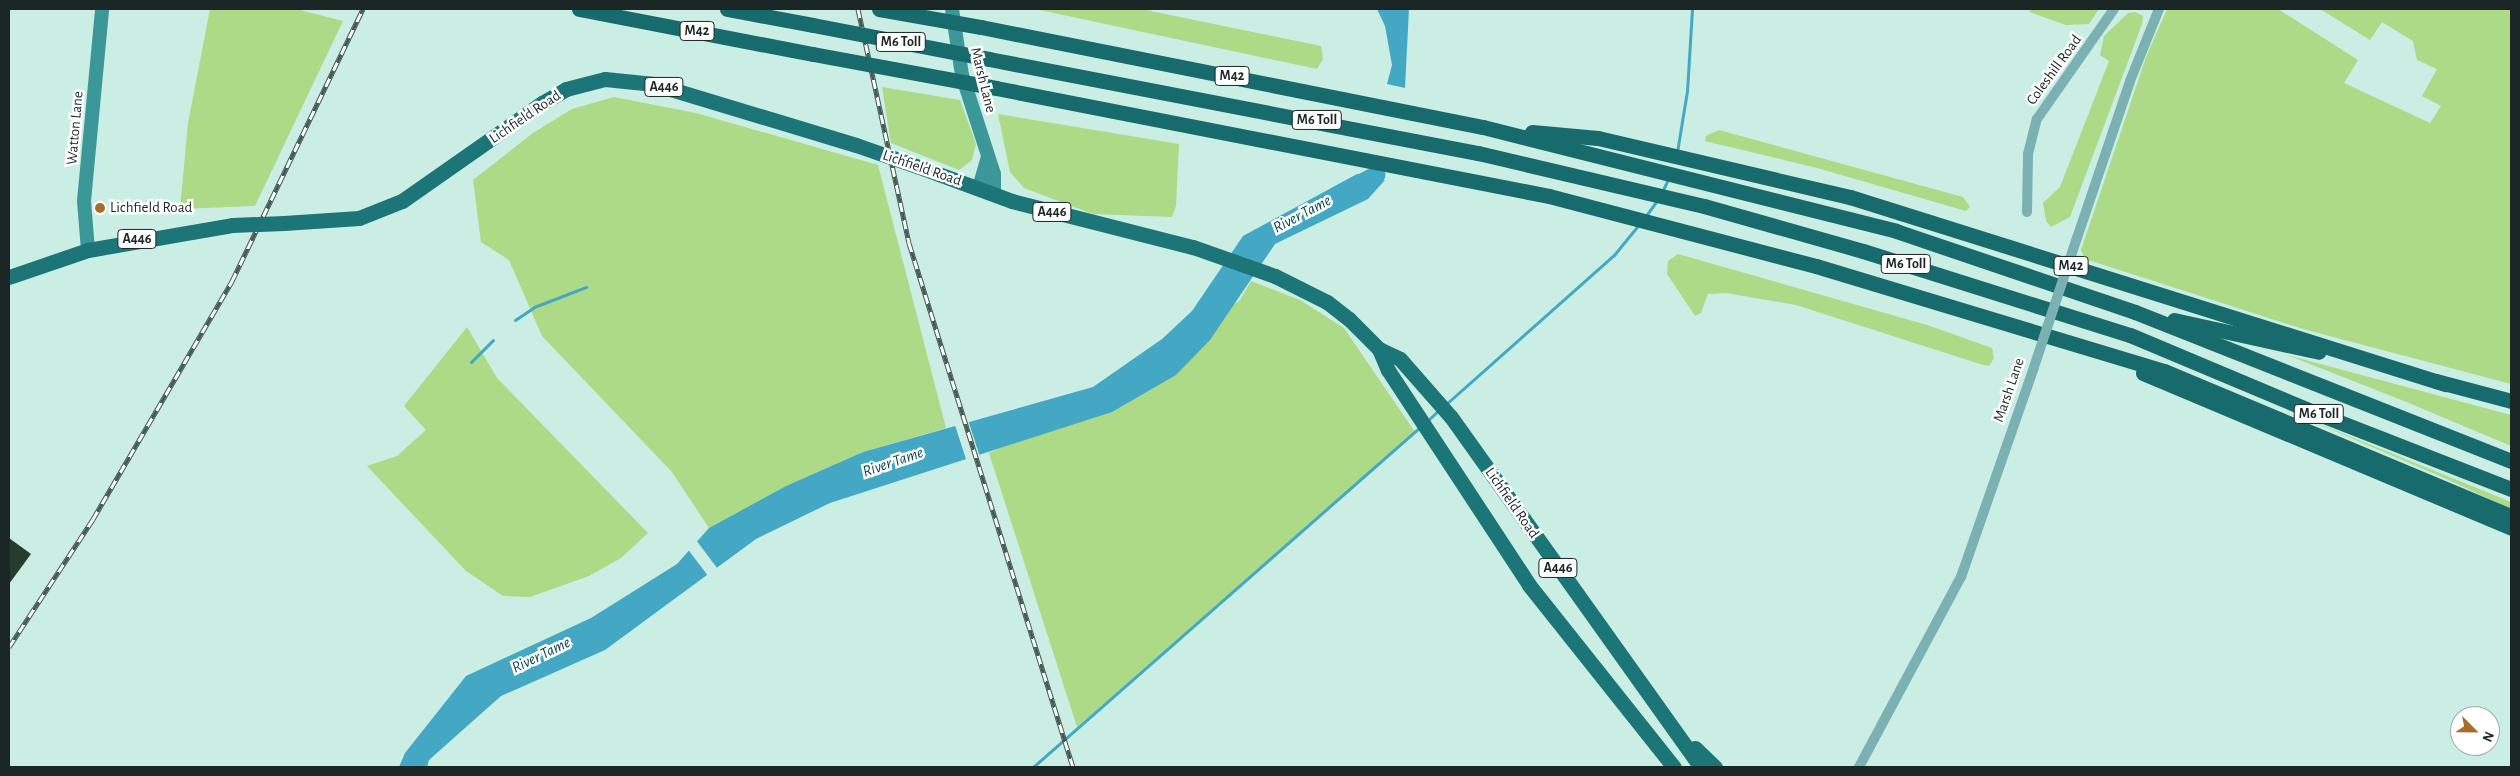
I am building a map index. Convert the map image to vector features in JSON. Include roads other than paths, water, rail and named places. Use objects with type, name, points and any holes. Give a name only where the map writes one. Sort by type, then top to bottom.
[{"type":"highway","name":"M42","points":[[580,9],[1405,165],[1666,224],[1966,310],[2098,354],[2191,382],[2511,516]]},
{"type":"highway","name":"M6 Toll","points":[[727,9],[1391,135],[1643,192],[1863,250],[2130,335],[2306,409],[2511,489]]},
{"type":"highway","name":"M42","points":[[879,9],[981,27],[1483,127],[1896,232],[2135,312],[2236,332],[2511,401]]},
{"type":"highway","name":"Lichfield Road","points":[[9,277],[88,250],[232,225],[359,218],[402,201],[542,103],[566,89],[605,79],[654,84],[856,145],[994,194],[1193,247],[1275,276],[1327,302],[1379,349],[1400,359],[1433,394],[1665,720],[1701,767]]},
{"type":"highway","name":"M42","points":[[1483,127],[1598,138],[1657,150],[1850,197],[2445,384]]},
{"type":"highway","name":"M6 Toll","points":[[2135,312],[2511,461]]},
{"type":"highway","name":"Lichfield Road","points":[[1379,349],[1388,370],[1417,410],[1529,585],[1674,767]]},
{"type":"highway","points":[[2098,354],[2511,528]]},
{"type":"highway","points":[[1665,720],[1715,767]]},
{"type":"main road","name":"Watton Lane","points":[[88,250],[84,201],[102,9]]},
{"type":"main road","name":"Marsh Lane","points":[[952,9],[962,75],[994,174],[994,194]]},
{"type":"main road","points":[[979,188],[988,157]]},
{"type":"street","name":"Coleshill Road","points":[[2027,212],[2028,154],[2037,119],[2114,9]]},
{"type":"street","name":"Marsh Lane","points":[[1859,767],[1961,577],[2077,238],[2159,9]]},
{"type":"water","points":[[1377,9],[1409,9],[1405,88],[1387,84],[1392,65],[1385,26]]},
{"type":"water","points":[[1357,174],[1385,180],[1368,199],[1275,244],[1210,340],[1176,375],[1112,412],[830,503],[756,539],[605,650],[501,696],[429,760],[427,767],[399,767],[405,753],[466,676],[591,618],[677,564],[709,528],[786,486],[863,452],[1093,387],[1162,339],[1192,311],[1243,236]]},
{"type":"waterway","points":[[1677,152],[1687,91],[1692,9]]},
{"type":"waterway","name":"River Tame","points":[[1350,189],[1376,175]]},
{"type":"waterway","points":[[1662,192],[1669,177]]},
{"type":"waterway","points":[[1645,217],[1658,199]]},
{"type":"waterway","points":[[1445,405],[1614,255],[1640,223]]},
{"type":"waterway","points":[[515,320],[534,307],[586,287]]},
{"type":"waterway","points":[[471,362],[493,340]]},
{"type":"waterway","points":[[1427,421],[1439,410]]},
{"type":"waterway","points":[[1033,767],[1420,427]]},
{"type":"railway","points":[[9,647],[93,519],[232,281],[363,9]]},
{"type":"railway","points":[[858,9],[909,243],[1073,767]]},
{"type":"place","name":"Lichfield Road","points":[[100,208]]}]
